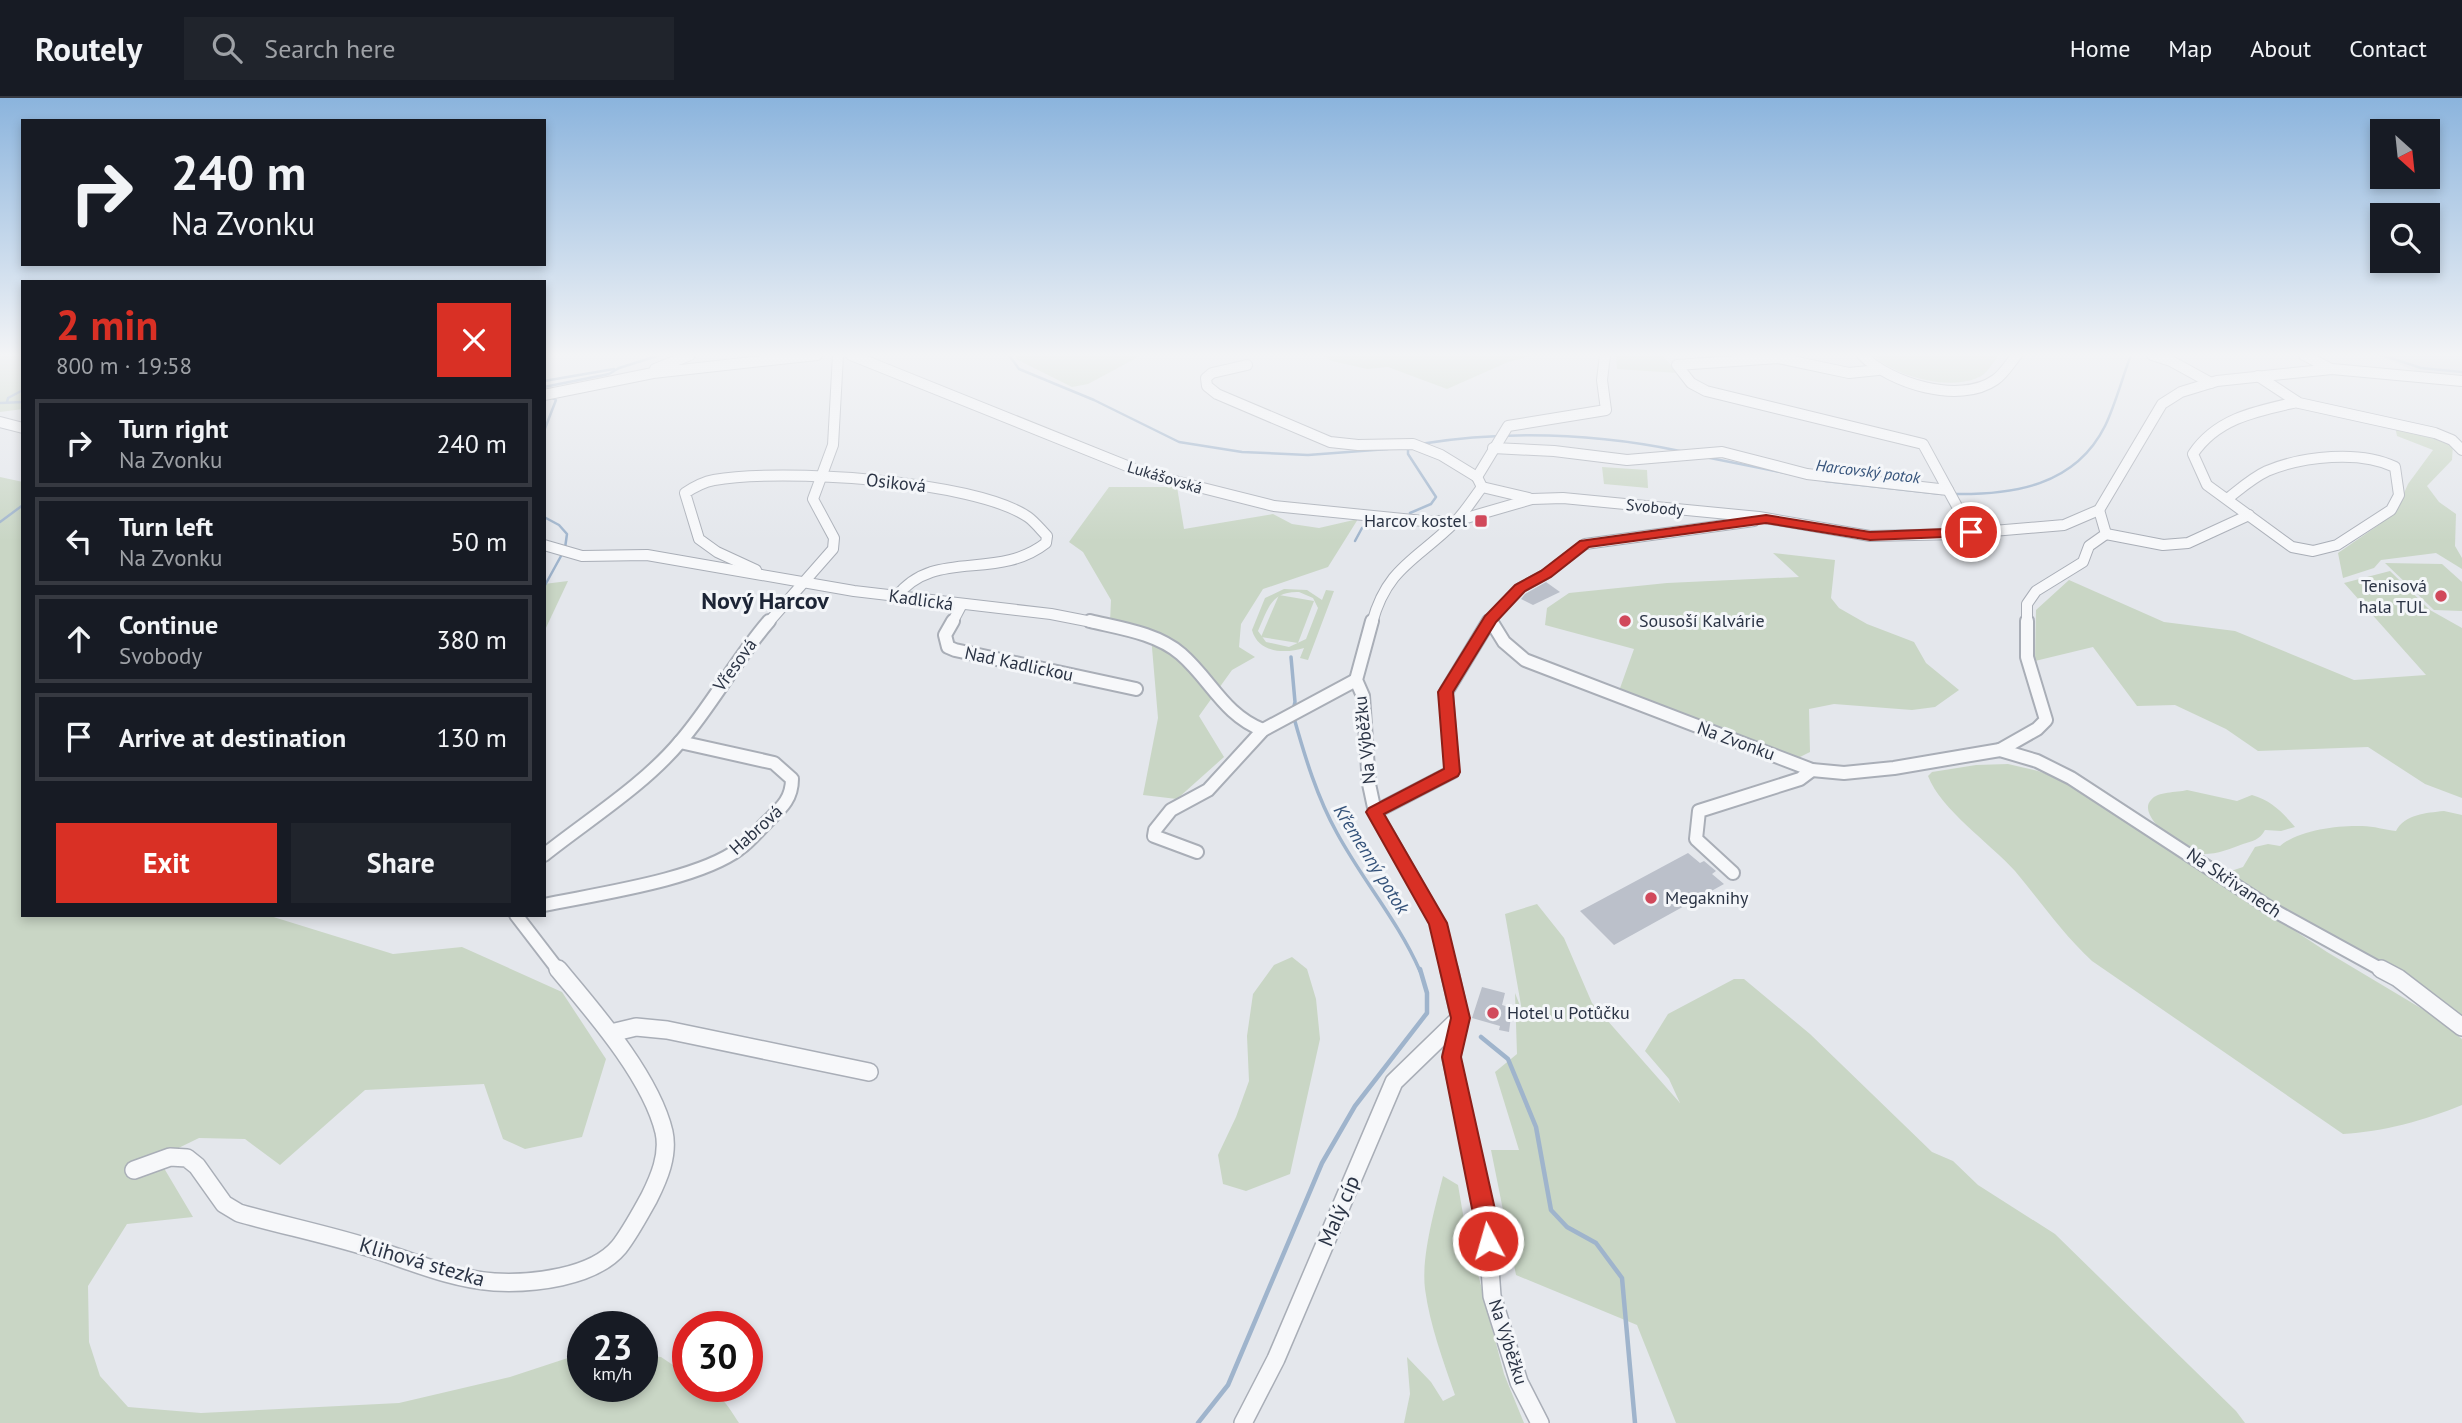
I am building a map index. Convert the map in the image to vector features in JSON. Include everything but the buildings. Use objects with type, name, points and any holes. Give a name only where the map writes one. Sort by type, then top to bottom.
[{"type":"street","name":"Vřesová","points":[[546,853],[649,772],[680,742],[751,642],[833,550],[834,538],[813,499],[833,445],[835,417]]},
{"type":"street","name":"Lukášovská","points":[[1005,417],[1147,474],[1274,506],[1423,521],[1455,521]]},
{"type":"street","points":[[1271,417],[1330,442],[1358,445],[1413,443],[1428,449]]},
{"type":"street","points":[[1455,521],[1480,482],[1497,440],[1508,426],[1554,417]]},
{"type":"street","points":[[1812,417],[1923,444],[1971,532]]},
{"type":"street","points":[[2154,417],[2099,510],[2106,534],[2163,545],[2188,542],[2249,515]]},
{"type":"street","points":[[2227,499],[2269,470],[2309,461],[2366,459],[2384,461],[2395,467],[2399,495],[2391,510],[2326,550],[2313,551],[2292,547],[2207,485],[2193,454],[2199,443],[2220,425],[2241,417]]},
{"type":"street","points":[[2368,417],[2435,431],[2458,443],[2462,450]]},
{"type":"street","points":[[0,422],[21,427]]},
{"type":"street","points":[[1497,440],[1554,451],[1627,460],[1689,457],[1709,451],[1722,452],[1807,474],[1950,494]]},
{"type":"street","name":"Svobody","points":[[1428,449],[1480,482],[1532,499]]},
{"type":"street","name":"Osiková","points":[[768,576],[717,552],[699,539],[685,493],[702,483],[732,477],[866,480],[950,491],[1019,512],[1034,519],[1047,536],[1046,543],[1030,557],[921,574],[902,586],[896,597]]},
{"type":"street","name":"Svobody","points":[[1455,521],[1532,499],[1563,498],[1766,519],[1870,536],[2064,525],[2099,510]]},
{"type":"street","points":[[1375,812],[1452,772],[1446,692],[1490,620],[1520,588],[1546,574],[1585,544],[1766,519]]},
{"type":"street","name":"Na Výběžku","points":[[1455,521],[1390,579],[1378,600],[1356,680],[1363,696],[1369,784],[1375,812],[1438,923],[1460,1018],[1451,1057],[1486,1214],[1492,1296],[1519,1382],[1540,1423]]},
{"type":"street","name":"Na Skřivanech","points":[[1812,770],[1844,773],[1894,768],[2000,750],[2043,725],[2046,720],[2027,657],[2027,604],[2036,591],[2083,562],[2090,546],[2106,534]]},
{"type":"street","name":"Kadlická","points":[[546,546],[563,553],[582,556],[650,555],[961,606],[1046,611],[1165,644],[1180,653],[1223,707],[1247,726],[1262,730]]},
{"type":"street","name":"Nad Kadlickou","points":[[961,606],[945,635],[948,647],[1136,689]]},
{"type":"street","name":"Na Zvonku","points":[[1490,620],[1505,646],[1525,660],[1812,770]]},
{"type":"street","points":[[1197,852],[1154,836],[1155,830],[1171,810],[1208,790],[1262,730],[1356,680]]},
{"type":"street","name":"Habrová","points":[[546,905],[681,875],[720,861],[740,849],[786,803],[792,790],[792,779],[786,770],[774,763],[680,742]]},
{"type":"street","name":"Na Skřivanech","points":[[2000,750],[2037,761],[2071,778],[2273,910],[2398,978],[2462,1027]]},
{"type":"street","name":"Na Zvonku","points":[[1733,873],[1696,839],[1699,811],[1800,779],[1812,770]]},
{"type":"street","points":[[517,917],[565,981],[611,1033],[636,1027],[667,1030],[869,1072]]},
{"type":"street","name":"Malý cíp","points":[[1243,1423],[1276,1359],[1394,1083],[1460,1018]]},
{"type":"street","name":"Klihová stezka","points":[[134,1170],[170,1157],[187,1158],[197,1166],[224,1204],[239,1213],[344,1240],[467,1278],[495,1282],[532,1280],[576,1272],[599,1263],[618,1248],[661,1174],[667,1150],[662,1125],[647,1092],[611,1033]]},
{"type":"green space","points":[[2395,426],[2453,444],[2452,460],[2427,486],[2439,502],[2456,514],[2455,546],[2462,558],[2462,569],[2436,553],[2381,560],[2374,568],[2343,578],[2338,553],[2397,509],[2408,484],[2433,450],[2397,436]]},
{"type":"green space","points":[[1602,467],[1647,470],[1648,488],[1604,484]]},
{"type":"green space","points":[[0,477],[21,482],[21,917],[273,917],[393,954],[462,947],[562,992],[606,1059],[582,1137],[525,1149],[503,1139],[484,1084],[365,1090],[280,1165],[245,1139],[199,1138],[158,1158],[193,1217],[127,1224],[88,1286],[89,1342],[100,1376],[128,1407],[201,1413],[399,1403],[510,1377],[567,1358],[567,1402],[658,1402],[658,1357],[672,1364],[672,1402],[725,1402],[739,1423],[0,1423]]},
{"type":"green space","points":[[1109,487],[1177,487],[1184,529],[1273,514],[1292,524],[1319,528],[1358,519],[1328,567],[1263,589],[1241,624],[1239,647],[1255,657],[1232,670],[1199,716],[1224,757],[1177,799],[1143,795],[1158,718],[1151,636],[1110,622],[1111,600],[1083,552],[1069,542]]},
{"type":"green space","points":[[1773,553],[1835,560],[1831,598],[1839,608],[1867,624],[1914,642],[1926,663],[1959,690],[1935,707],[1912,710],[1834,704],[1809,709],[1810,752],[1796,759],[1619,691],[1634,649],[1545,625],[1547,608],[1569,593],[1667,583],[1799,577]]},
{"type":"green space","name":"Tenisová hala TUL","points":[[2385,563],[2442,564],[2462,582],[2462,611],[2434,610]]},
{"type":"green space","points":[[2390,571],[2430,610],[2462,628],[2462,798],[2425,784],[2368,747],[2258,751],[2226,729],[2175,705],[2137,706],[2093,647],[2035,661],[2036,610],[2069,580],[2164,622],[2235,631],[2354,680],[2426,675],[2344,583]]},
{"type":"green space","points":[[568,581],[546,628],[546,584]]},
{"type":"green space","points":[[1284,589],[1307,590],[1322,600],[1326,590],[1334,591],[1308,660],[1300,658],[1304,648],[1273,650],[1255,638],[1252,630],[1265,598]],"holes":[[[1290,592],[1299,592],[1313,598],[1318,608],[1306,639],[1289,647],[1266,642],[1258,631],[1276,598]]]},
{"type":"green space","points":[[1279,595],[1314,601],[1298,643],[1261,637]]},
{"type":"green space","points":[[2008,764],[2038,771],[2073,784],[2327,952],[2429,1013],[2462,1039],[2462,1105],[2404,1124],[2343,1134],[2092,961],[2005,860],[1955,814],[1934,789],[1928,776],[1932,772],[1976,765]]},
{"type":"green space","points":[[2187,790],[2237,801],[2252,795],[2276,808],[2295,827],[2281,831],[2265,830],[2255,840],[2217,853],[2194,852],[2164,833],[2150,815],[2148,807],[2151,800],[2158,795]]},
{"type":"green space","points":[[2444,811],[2462,815],[2462,1023],[2419,985],[2335,936],[2266,901],[2228,872],[2243,867],[2255,847],[2268,844],[2280,846],[2308,832],[2353,826],[2396,831],[2410,818]]},
{"type":"green space","points":[[1537,904],[1564,938],[1592,1003],[1680,1103],[1669,1079],[1645,1051],[1668,1014],[1734,979],[1744,979],[1810,1034],[1932,1152],[1953,1161],[1978,1185],[2055,1234],[2236,1411],[2245,1423],[1676,1423],[1637,1325],[1516,1275],[1491,1150],[1519,1150],[1495,1072],[1517,1054],[1515,993],[1522,1011],[1505,914]]},
{"type":"green space","points":[[1292,957],[1307,969],[1316,999],[1320,1039],[1290,1174],[1246,1191],[1223,1184],[1218,1155],[1249,1081],[1247,1036],[1253,994],[1274,965]]},
{"type":"green space","points":[[1443,1176],[1458,1185],[1464,1220],[1504,1374],[1524,1423],[1404,1423],[1410,1394],[1407,1357],[1431,1382],[1443,1401],[1455,1395],[1434,1330],[1424,1276],[1429,1232]]},
{"type":"waterway","points":[[546,426],[549,417]]},
{"type":"waterway","name":"Harcovský potok","points":[[1128,417],[1179,442],[1242,452],[1308,455],[1388,449]]},
{"type":"waterway","name":"Harcovský potok","points":[[1953,494],[2020,489],[2060,474],[2077,462],[2092,446],[2109,417]]},
{"type":"waterway","name":"Harcovský potok","points":[[1420,444],[1518,435],[1615,440],[1680,451]]},
{"type":"waterway","name":"Křemenný potok","points":[[1408,447],[1408,454],[1436,497],[1431,504],[1410,513]]},
{"type":"waterway","name":"Harcovský potok","points":[[1705,457],[1790,474]]},
{"type":"waterway","name":"Harcovský potok","points":[[1825,481],[1942,494]]},
{"type":"waterway","points":[[0,522],[21,506]]},
{"type":"waterway","points":[[546,518],[559,525],[567,534],[565,548]]},
{"type":"waterway","name":"Křemenný potok","points":[[1355,541],[1362,528],[1384,522]]},
{"type":"waterway","points":[[546,583],[561,556]]},
{"type":"waterway","name":"Křemenný potok","points":[[1291,657],[1295,702],[1293,710]]},
{"type":"waterway","name":"Křemenný potok","points":[[1294,718],[1323,805],[1347,851],[1401,935],[1420,971]]},
{"type":"waterway","points":[[1198,1423],[1228,1385],[1322,1163],[1355,1106],[1427,1013],[1427,993],[1420,969]]},
{"type":"waterway","name":"Křemenný potok","points":[[1481,1037],[1508,1059],[1536,1127],[1551,1210],[1567,1227],[1596,1243],[1622,1278],[1635,1423]]},
{"type":"place","name":"Harcov kostel","points":[[1481,521]]},
{"type":"place","name":"Tenisová hala TUL","points":[[2441,596]]},
{"type":"place","name":"Sousoší Kalvárie","points":[[1625,621]]},
{"type":"place","name":"Megaknihy","points":[[1651,898]]},
{"type":"place","name":"Hotel u Potůčku","points":[[1493,1013]]},
{"type":"district","name":"Nový Harcov","points":[[765,601]]},
{"type":"route","points":[[1488,1241],[1486,1214],[1451,1057],[1460,1018],[1438,923],[1375,812],[1452,772],[1446,692],[1490,620],[1520,588],[1546,574],[1585,544],[1599,541],[1766,519],[1870,536],[1971,532]]}]
